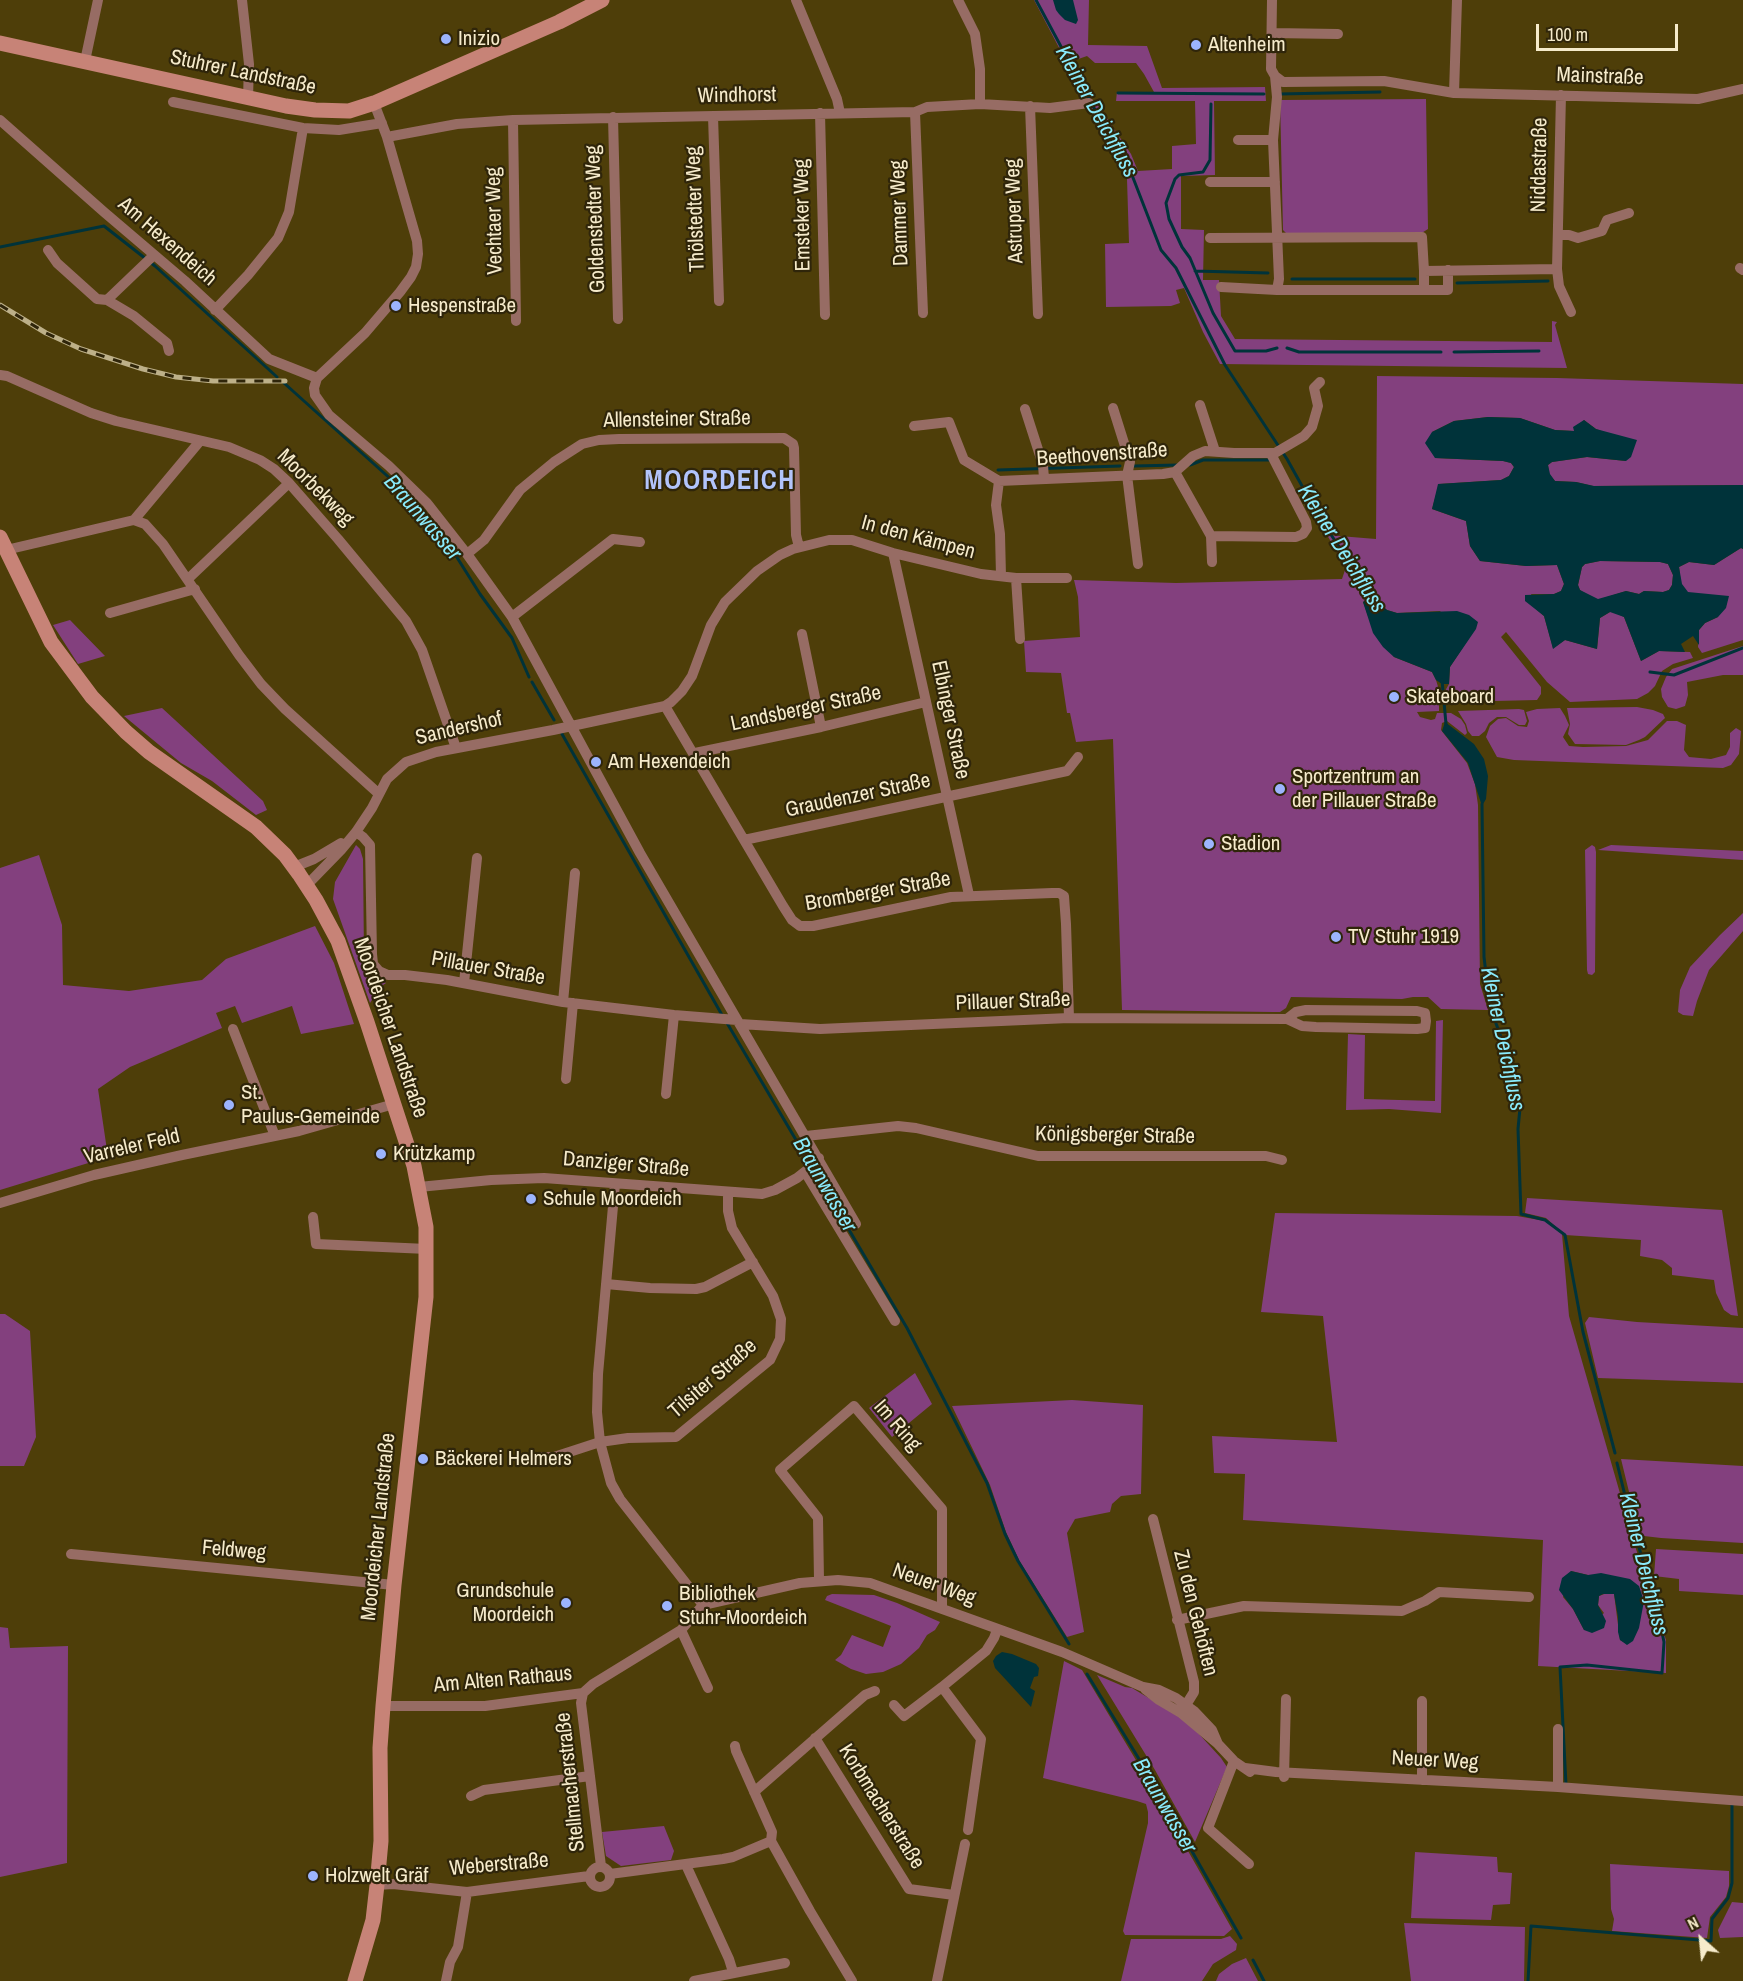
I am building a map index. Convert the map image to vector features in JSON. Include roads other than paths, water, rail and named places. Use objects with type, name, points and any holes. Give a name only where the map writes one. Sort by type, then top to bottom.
[{"type":"main road","name":"Stuhrer Landstraße","points":[[0,44],[286,106],[349,111],[374,103],[559,22],[602,0]]},
{"type":"main road","name":"Moordeicher Landstraße","points":[[3,544],[51,642],[100,706],[149,752],[250,822],[285,855],[294,867],[338,941],[394,1104],[419,1187],[426,1227],[426,1297],[383,1706],[380,1748],[381,1841],[377,1885],[373,1920],[355,1981]]},
{"type":"street","points":[[85,61],[98,0]]},
{"type":"street","points":[[242,0],[249,64],[248,98]]},
{"type":"street","points":[[796,0],[837,99],[840,113]]},
{"type":"street","points":[[958,0],[975,34],[980,69],[980,104]]},
{"type":"street","points":[[1272,0],[1270,69],[1275,76],[1277,97],[1273,140],[1280,279],[1277,290]]},
{"type":"street","points":[[1454,93],[1457,0]]},
{"type":"street","points":[[1272,33],[1338,34]]},
{"type":"street","name":"Mainstraße","points":[[1275,76],[1283,82],[1384,81],[1454,93],[1698,99],[1743,89]]},
{"type":"street","name":"Niddastraße","points":[[1561,95],[1557,269],[1559,286],[1571,312]]},
{"type":"street","points":[[173,102],[303,128],[339,130],[382,123]]},
{"type":"street","points":[[374,103],[387,137],[417,241],[416,267],[400,292],[365,333],[317,379],[314,388],[315,395],[329,415],[413,489],[435,513],[512,617],[639,853],[736,1021],[806,1136],[817,1161],[856,1224]]},
{"type":"street","name":"Windhorst","points":[[387,137],[457,124],[513,120],[915,112],[927,107],[980,104],[1050,108],[1089,103]]},
{"type":"street","name":"Astruper Weg","points":[[1030,106],[1038,314]]},
{"type":"street","name":"Dammer Weg","points":[[915,112],[923,313]]},
{"type":"street","name":"Emsteker Weg","points":[[820,113],[825,315]]},
{"type":"street","name":"Thölstedter Weg","points":[[713,116],[719,301]]},
{"type":"street","name":"Goldenstedter Weg","points":[[613,117],[618,319]]},
{"type":"street","name":"Am Hexendeich","points":[[0,120],[269,359],[317,379]]},
{"type":"street","name":"Vechtaer Weg","points":[[513,120],[516,321]]},
{"type":"street","points":[[215,310],[278,238],[289,212],[303,128]]},
{"type":"street","points":[[1238,140],[1273,140]]},
{"type":"street","points":[[1210,182],[1275,183]]},
{"type":"street","name":"Niddastraße","points":[[1558,235],[1578,238],[1602,231],[1607,220],[1629,213]]},
{"type":"street","points":[[1210,238],[1422,237],[1424,290]]},
{"type":"street","points":[[48,250],[57,263],[97,299],[107,300],[134,316],[167,343],[169,351]]},
{"type":"street","points":[[107,300],[154,255]]},
{"type":"street","points":[[1424,271],[1557,269]]},
{"type":"street","points":[[1221,287],[1277,290],[1448,290],[1448,270]]},
{"type":"street","name":"Moorbekweg","points":[[0,375],[91,413],[229,447],[267,464],[289,483],[396,605],[410,626],[422,650],[456,748]]},
{"type":"street","points":[[1211,536],[1287,538],[1303,534],[1307,528],[1306,522],[1276,455],[1304,436],[1314,423],[1318,406],[1314,388],[1320,382]]},
{"type":"street","points":[[1200,405],[1215,451]]},
{"type":"street","points":[[1113,408],[1130,462],[1127,475],[1138,564]]},
{"type":"street","points":[[1025,409],[1043,472]]},
{"type":"street","points":[[914,426],[949,422],[964,460],[999,481],[996,505],[1000,534],[1001,576]]},
{"type":"street","name":"Allensteiner Straße","points":[[467,554],[484,540],[520,490],[547,467],[582,444],[619,439],[784,438],[793,444],[794,448],[796,535],[799,547]]},
{"type":"street","points":[[134,520],[200,441]]},
{"type":"street","name":"Beethovenstraße","points":[[999,481],[1043,472],[1127,475],[1177,470],[1193,456],[1205,451],[1276,455]]},
{"type":"street","points":[[1177,470],[1211,536],[1212,562]]},
{"type":"street","points":[[110,613],[191,584],[289,483]]},
{"type":"street","points":[[3,544],[134,520],[145,524],[191,584],[261,684],[285,710],[379,794]]},
{"type":"street","points":[[512,617],[553,583],[613,539],[640,542]]},
{"type":"street","name":"In den Kämpen","points":[[665,706],[679,695],[692,676],[711,625],[729,597],[768,562],[799,547],[813,543],[858,541],[958,570],[1016,578],[1067,578]]},
{"type":"street","name":"Elbinger Straße","points":[[893,553],[969,896]]},
{"type":"street","points":[[1016,578],[1020,639]]},
{"type":"street","points":[[801,634],[821,727]]},
{"type":"street","name":"Landsberger Straße","points":[[695,753],[926,702]]},
{"type":"street","points":[[571,725],[665,706]]},
{"type":"street","name":"Bromberger Straße","points":[[665,706],[695,753],[792,920],[800,926],[806,927],[951,897],[1059,893],[1064,896],[1070,1018]]},
{"type":"street","name":"Sandershof","points":[[306,886],[342,850],[372,808],[387,779],[406,762],[424,755],[571,725]]},
{"type":"street","name":"Graudenzer Straße","points":[[744,840],[1067,771],[1078,757]]},
{"type":"street","name":"Sandershof","points":[[294,867],[332,850],[356,832]]},
{"type":"street","name":"Pillauer Straße","points":[[356,832],[370,845],[373,964],[379,971],[388,975],[429,977],[568,1003],[820,1029],[1070,1018],[1287,1018],[1302,1026],[1417,1029],[1425,1028],[1426,1021],[1425,1013],[1417,1011],[1306,1010],[1296,1012],[1287,1018]]},
{"type":"street","points":[[464,983],[477,858]]},
{"type":"street","points":[[566,1079],[575,873]]},
{"type":"street","points":[[666,1094],[674,1015]]},
{"type":"street","points":[[232,1029],[274,1136]]},
{"type":"street","name":"Varreler Feld","points":[[0,1203],[94,1175],[327,1124],[394,1104]]},
{"type":"street","name":"Königsberger Straße","points":[[806,1136],[898,1126],[916,1128],[1038,1156],[1266,1156],[1282,1160]]},
{"type":"street","name":"Danziger Straße","points":[[419,1187],[520,1178],[762,1194],[787,1184],[817,1161]]},
{"type":"street","points":[[805,1172],[896,1321]]},
{"type":"street","points":[[615,1184],[598,1374],[597,1412],[600,1442],[611,1483],[620,1499],[703,1605],[681,1630],[708,1688]]},
{"type":"street","name":"Tilsiter Straße","points":[[543,1457],[554,1457],[600,1442],[628,1438],[676,1437],[770,1360],[780,1339],[781,1318],[773,1296],[732,1228],[728,1211],[728,1193]]},
{"type":"street","points":[[313,1217],[316,1244],[427,1250]]},
{"type":"street","points":[[606,1284],[696,1289],[705,1287],[753,1262]]},
{"type":"street","name":"Im Ring","points":[[819,1580],[818,1518],[780,1470],[854,1406],[942,1509],[942,1608]]},
{"type":"street","name":"Zu den Gehöften","points":[[1153,1520],[1194,1682],[1194,1692],[1184,1709]]},
{"type":"street","name":"Feldweg","points":[[71,1554],[394,1586]]},
{"type":"street","name":"Neuer Weg","points":[[703,1605],[819,1580],[870,1583],[1062,1652],[1143,1687],[1159,1690],[1176,1698],[1184,1709],[1194,1711],[1212,1730],[1218,1743],[1234,1761],[1249,1772],[1267,1778],[1284,1774],[1309,1773],[1743,1801]]},
{"type":"street","points":[[1177,1620],[1244,1606],[1402,1611],[1439,1592],[1529,1597]]},
{"type":"street","name":"Am Alten Rathaus","points":[[383,1706],[485,1706],[583,1694],[593,1684],[681,1630]]},
{"type":"street","points":[[894,1705],[904,1716],[986,1652],[997,1630]]},
{"type":"street","points":[[942,1687],[981,1739],[968,1830]]},
{"type":"street","name":"Korbmacherstraße","points":[[754,1792],[865,1695],[875,1691]]},
{"type":"street","name":"Stellmacherstraße","points":[[583,1694],[581,1703],[601,1866]]},
{"type":"street","points":[[1284,1774],[1286,1699]]},
{"type":"street","points":[[1422,1701],[1422,1779]]},
{"type":"street","points":[[1558,1729],[1564,1788]]},
{"type":"street","name":"Korbmacherstraße","points":[[814,1738],[909,1889],[954,1896]]},
{"type":"street","points":[[735,1746],[772,1832],[771,1841],[852,1981]]},
{"type":"street","points":[[1234,1761],[1208,1828],[1249,1864]]},
{"type":"street","points":[[471,1796],[484,1790],[590,1776]]},
{"type":"street","points":[[610,1874],[733,1857],[771,1841]]},
{"type":"street","points":[[937,1981],[965,1844]]},
{"type":"street","points":[[686,1865],[734,1972]]},
{"type":"street","points":[[601,1866],[605,1867],[610,1874],[608,1883],[601,1887],[592,1884],[589,1876],[591,1871],[601,1866]]},
{"type":"street","name":"Weberstraße","points":[[377,1885],[393,1884],[467,1892],[589,1876]]},
{"type":"street","points":[[446,1981],[450,1962],[458,1947],[467,1892]]},
{"type":"street","points":[[694,1981],[785,1963]]},
{"type":"water","points":[[1053,0],[1073,0],[1078,20],[1076,24],[1065,20],[1059,14]]},
{"type":"water","points":[[1488,417],[1520,418],[1555,430],[1574,431],[1573,427],[1584,420],[1596,429],[1637,440],[1631,457],[1626,461],[1587,457],[1552,462],[1548,465],[1555,481],[1594,486],[1743,485],[1743,549],[1741,548],[1714,565],[1689,562],[1679,567],[1682,584],[1688,592],[1729,596],[1726,608],[1718,617],[1705,623],[1699,630],[1699,645],[1693,636],[1681,644],[1685,652],[1659,651],[1641,661],[1624,617],[1610,612],[1600,618],[1597,649],[1565,640],[1553,649],[1544,616],[1525,601],[1525,595],[1554,594],[1561,591],[1564,584],[1557,565],[1526,566],[1480,561],[1470,546],[1466,521],[1432,509],[1438,484],[1501,480],[1509,476],[1514,467],[1511,463],[1503,461],[1435,458],[1425,443],[1432,432],[1454,421]],"holes":[[[1600,561],[1668,564],[1673,575],[1672,585],[1669,590],[1663,592],[1644,591],[1639,594],[1626,591],[1598,599],[1580,590],[1578,585],[1582,567],[1585,564]]]},
{"type":"water","points":[[1371,596],[1387,610],[1397,613],[1457,611],[1469,615],[1478,622],[1476,629],[1450,667],[1449,684],[1442,684],[1436,680],[1432,672],[1394,657],[1383,647],[1373,633],[1363,602]]},
{"type":"water","points":[[1445,722],[1474,744],[1484,759],[1488,776],[1486,799],[1482,806],[1468,763],[1442,731]]},
{"type":"water","points":[[1571,1571],[1588,1575],[1601,1573],[1630,1579],[1639,1586],[1644,1601],[1639,1628],[1633,1641],[1627,1645],[1620,1640],[1614,1594],[1599,1596],[1598,1605],[1606,1621],[1604,1628],[1592,1633],[1584,1630],[1573,1609],[1559,1590],[1562,1578]]},
{"type":"water","points":[[1002,1652],[1036,1664],[1039,1668],[1038,1676],[1034,1677],[1030,1688],[1035,1691],[1031,1707],[995,1668],[993,1661]]},
{"type":"waterway","name":"Kleiner Deichfluss","points":[[1036,0],[1108,134],[1125,157],[1161,250],[1176,268],[1225,365],[1287,459],[1321,520],[1363,582],[1370,599]]},
{"type":"waterway","points":[[1279,94],[1380,92]]},
{"type":"waterway","points":[[1118,93],[1264,94]]},
{"type":"waterway","points":[[1211,104],[1210,160],[1203,172],[1179,175],[1175,179],[1166,203],[1169,219],[1182,247],[1190,258],[1213,313],[1235,351],[1266,351],[1277,348]]},
{"type":"waterway","name":"Braunwasser","points":[[0,247],[104,226],[155,266],[277,377]]},
{"type":"waterway","points":[[1195,271],[1268,273]]},
{"type":"waterway","points":[[1292,279],[1415,279]]},
{"type":"waterway","points":[[1457,283],[1548,281]]},
{"type":"waterway","points":[[1287,348],[1299,352],[1441,352]]},
{"type":"waterway","points":[[1454,352],[1539,351]]},
{"type":"waterway","name":"Braunwasser","points":[[284,383],[404,491],[446,540],[480,594],[512,638],[529,677]]},
{"type":"waterway","points":[[1190,465],[1203,460],[1270,460]]},
{"type":"waterway","points":[[1134,466],[1178,465]]},
{"type":"waterway","points":[[998,470],[1120,466]]},
{"type":"waterway","points":[[1650,672],[1674,675],[1743,648]]},
{"type":"waterway","name":"Kleiner Deichfluss","points":[[1442,680],[1446,724]]},
{"type":"waterway","name":"Braunwasser","points":[[532,682],[554,720]]},
{"type":"waterway","name":"Braunwasser","points":[[562,734],[722,1015]]},
{"type":"waterway","name":"Kleiner Deichfluss","points":[[1482,804],[1484,957],[1490,1007],[1509,1059],[1520,1108],[1518,1129],[1521,1214],[1545,1220],[1565,1235],[1583,1332],[1615,1453]]},
{"type":"waterway","name":"Braunwasser","points":[[727,1023],[907,1328],[987,1483],[1005,1534],[1018,1561],[1069,1644]]},
{"type":"waterway","name":"Kleiner Deichfluss","points":[[1566,1785],[1560,1667],[1587,1665],[1662,1673],[1664,1642],[1658,1613],[1617,1463]]},
{"type":"waterway","name":"Braunwasser","points":[[1087,1674],[1150,1777],[1241,1938]]},
{"type":"waterway","name":"Kleiner Deichfluss","points":[[1528,1981],[1531,1926],[1711,1941],[1712,1919],[1728,1898],[1732,1883],[1732,1803]]},
{"type":"waterway","name":"Braunwasser","points":[[1253,1960],[1264,1981]]},
{"type":"railway","points":[[0,305],[46,333],[81,349],[143,369],[176,377],[213,381],[285,381]]},
{"type":"place","name":"Inizio","points":[[446,39]]},
{"type":"place","name":"Altenheim","points":[[1196,45]]},
{"type":"place","name":"Hespenstraße","points":[[396,306]]},
{"type":"place","name":"Skateboard","points":[[1394,697]]},
{"type":"place","name":"Am Hexendeich","points":[[596,762]]},
{"type":"place","name":"Sportzentrum an der Pillauer Straße","points":[[1280,789]]},
{"type":"place","name":"Stadion","points":[[1209,844]]},
{"type":"place","name":"TV Stuhr 1919","points":[[1336,937]]},
{"type":"place","name":"St. Paulus-Gemeinde","points":[[229,1105]]},
{"type":"place","name":"Krützkamp","points":[[381,1154]]},
{"type":"place","name":"Schule Moordeich","points":[[531,1199]]},
{"type":"place","name":"Bäckerei Helmers","points":[[423,1459]]},
{"type":"place","name":"Grundschule Moordeich","points":[[566,1603]]},
{"type":"place","name":"Bibliothek Stuhr-Moordeich","points":[[667,1606]]},
{"type":"place","name":"Holzwelt Gräf","points":[[313,1876]]},
{"type":"district","name":"MOORDEICH","points":[[720,482]]}]
